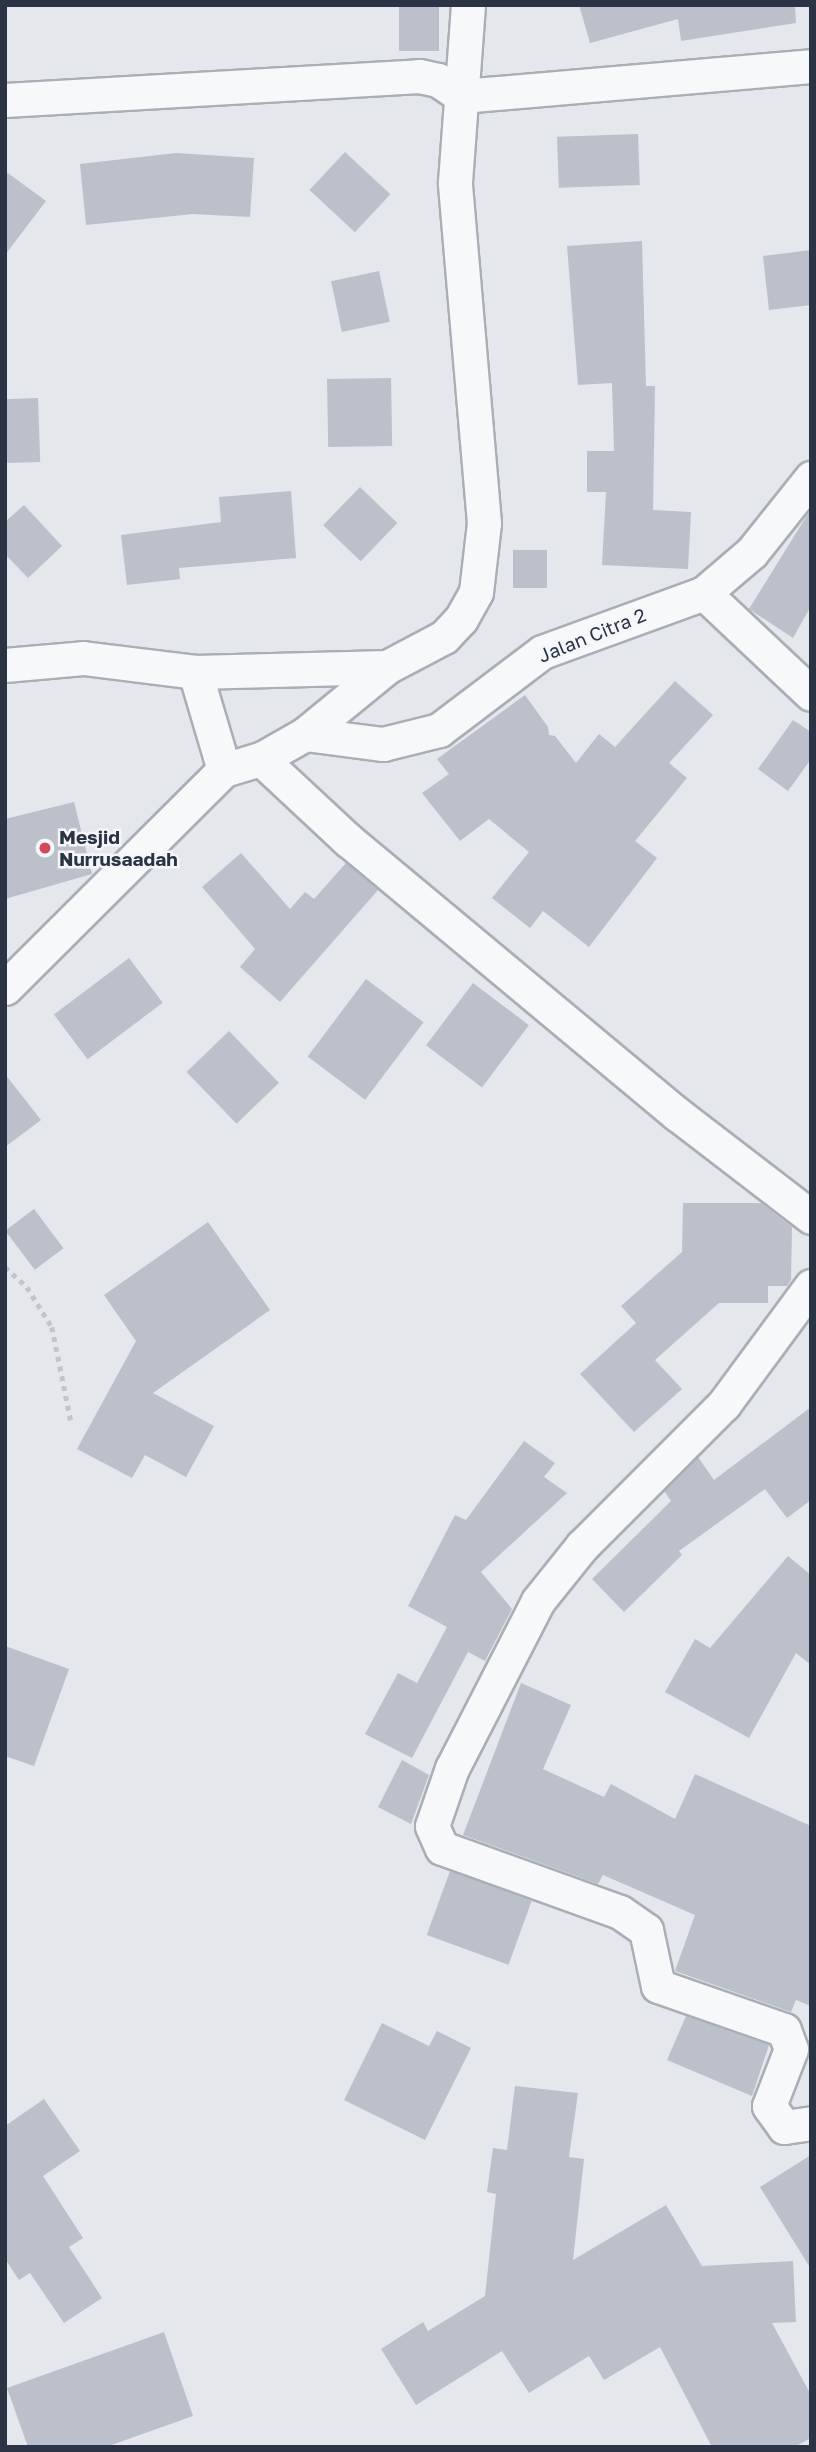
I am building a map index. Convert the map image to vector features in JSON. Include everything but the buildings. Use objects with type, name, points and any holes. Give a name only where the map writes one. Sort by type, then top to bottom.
[{"type":"street","points":[[5,988],[224,770],[261,759],[305,734],[387,667],[444,637],[476,592],[484,523],[455,182],[468,5]]},
{"type":"street","points":[[5,100],[391,76],[438,80],[462,96],[811,66]]},
{"type":"street","name":"Jalan Citra 2","points":[[305,734],[383,744],[439,730],[542,652],[704,593],[752,551],[811,478]]},
{"type":"street","points":[[704,593],[811,694]]},
{"type":"street","points":[[5,665],[83,658],[195,672],[387,667]]},
{"type":"street","points":[[195,672],[224,770]]},
{"type":"street","points":[[261,759],[391,875],[811,1217]]},
{"type":"street","points":[[811,1286],[724,1404],[582,1546],[538,1601],[452,1768],[432,1826],[442,1848],[620,1912],[646,1930],[658,1986],[784,2030],[791,2049],[769,2106],[784,2127],[811,2123]]},
{"type":"path","points":[[5,1267],[27,1287],[52,1327],[71,1421]]},
{"type":"place","name":"Mesjid Nurrusaadah","points":[[45,848]]}]
